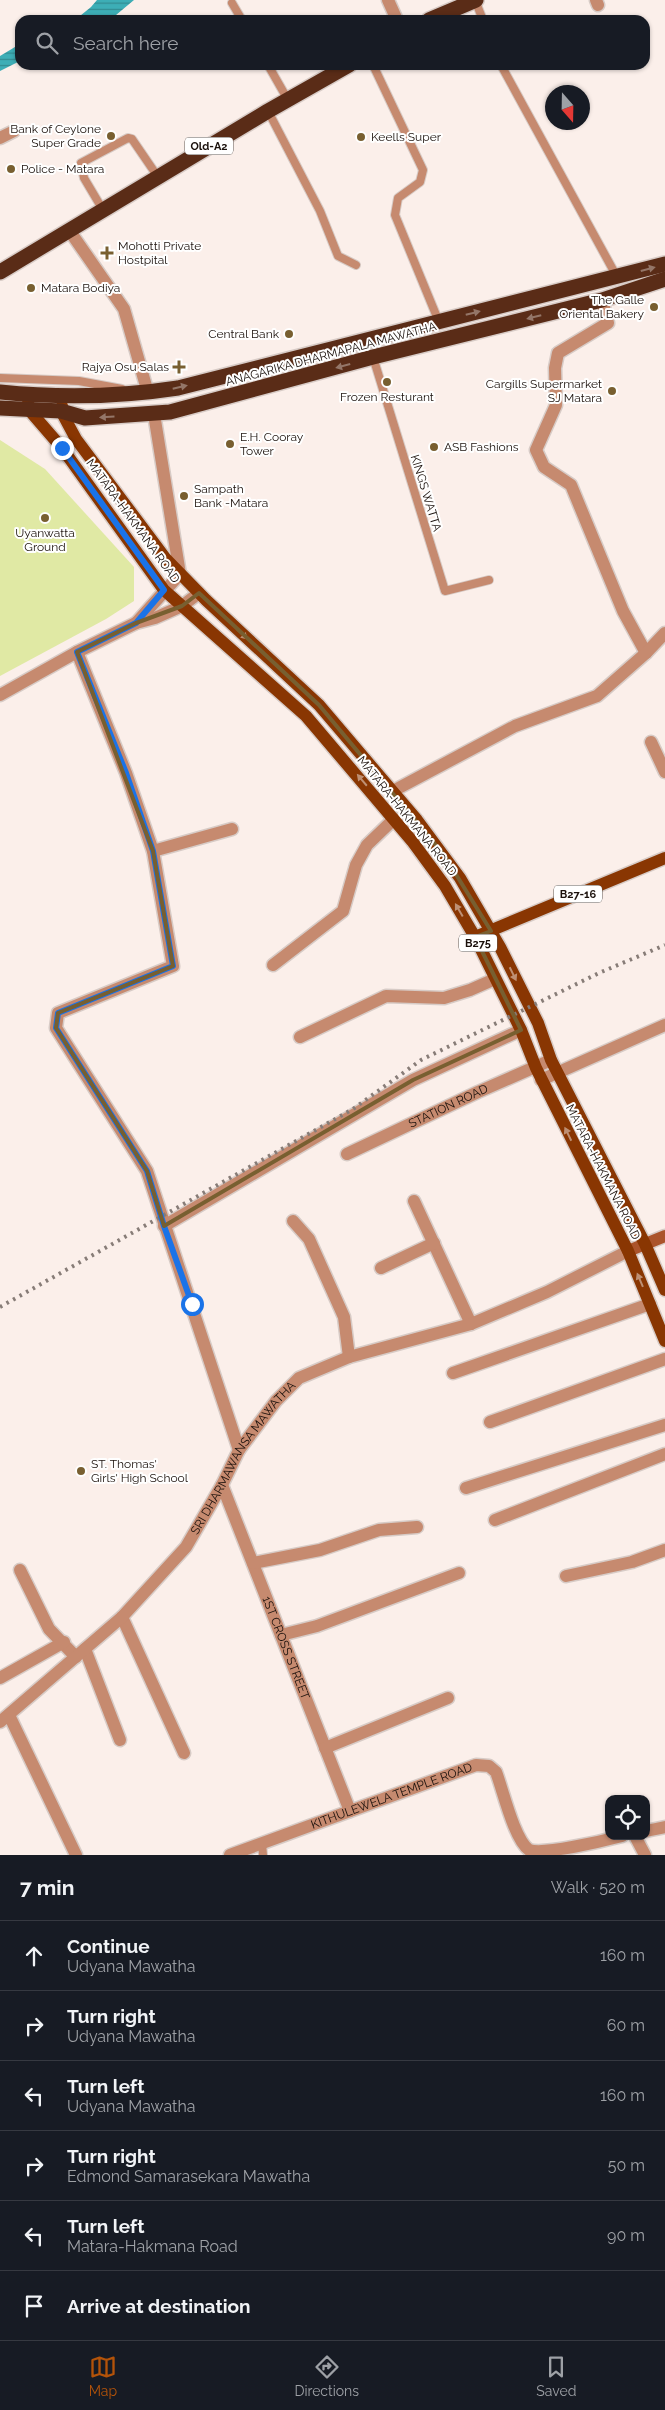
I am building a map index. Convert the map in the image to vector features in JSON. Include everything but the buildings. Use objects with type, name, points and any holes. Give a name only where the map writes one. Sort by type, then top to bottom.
[{"type":"highway","points":[[440,15],[475,0]]},
{"type":"highway","name":"Old-A2","points":[[0,272],[268,111],[341,70]]},
{"type":"highway","name":"ANAGARIKA DHARMAPALA MAWATHA","points":[[0,408],[30,410],[62,403],[178,388],[665,264]]},
{"type":"highway","name":"ANAGARIKA DHARMAPALA MAWATHA","points":[[0,392],[25,394],[62,403],[86,418],[154,414],[195,406],[373,357],[602,300],[665,279]]},
{"type":"main road","points":[[25,394],[30,410]]},
{"type":"main road","name":"MATARA-HAKMANA ROAD","points":[[62,403],[76,439],[166,559],[199,594],[319,705],[393,791],[455,870],[491,931],[538,1023],[551,1060],[645,1244],[665,1290]]},
{"type":"main road","name":"MATARA-HAKMANA ROAD","points":[[30,410],[62,448],[164,590],[306,716],[394,820],[445,886],[475,937],[521,1030],[538,1074],[628,1251],[665,1341]]},
{"type":"main road","name":"B27-16","points":[[491,931],[665,858]]},
{"type":"main road","points":[[475,937],[491,931]]},
{"type":"main road","points":[[628,1251],[665,1236]]},
{"type":"street","points":[[388,0],[395,15]]},
{"type":"street","points":[[0,138],[14,131]]},
{"type":"street","points":[[69,230],[124,309],[148,393]]},
{"type":"street","points":[[602,300],[608,323],[558,354],[555,368],[556,405],[536,450],[544,467],[571,485],[623,611],[646,654]]},
{"type":"street","points":[[136,623],[180,574],[154,414]]},
{"type":"street","points":[[0,694],[77,652],[136,623],[155,618],[182,606],[199,594]]},
{"type":"street","points":[[393,791],[514,726],[597,696],[646,654],[665,633]]},
{"type":"street","points":[[77,652],[126,773],[153,851],[173,966],[58,1013],[56,1028],[147,1171],[239,1450]]},
{"type":"street","points":[[652,742],[665,772]]},
{"type":"street","points":[[273,965],[343,912],[356,865],[367,846],[394,820]]},
{"type":"street","points":[[153,851],[232,829]]},
{"type":"street","points":[[300,1037],[386,996],[444,998],[470,990],[495,979]]},
{"type":"street","name":"STATION ROAD","points":[[347,1154],[478,1092],[538,1074],[557,1072],[665,1025]]},
{"type":"street","points":[[164,1226],[413,1080],[521,1030]]},
{"type":"street","name":"STATION ROAD","points":[[538,1074],[551,1060]]},
{"type":"street","points":[[414,1201],[471,1324]]},
{"type":"street","points":[[293,1221],[309,1239],[344,1316],[349,1357]]},
{"type":"street","points":[[381,1268],[434,1243]]},
{"type":"street","name":"SRI DHARMAWANSA MAWATHA","points":[[4,1718],[122,1617],[186,1546],[222,1485],[239,1450],[276,1401],[300,1378],[349,1357],[471,1324],[547,1292],[628,1251]]},
{"type":"street","points":[[453,1373],[650,1304]]},
{"type":"street","points":[[490,1422],[665,1359]]},
{"type":"street","points":[[466,1488],[665,1425]]},
{"type":"street","points":[[494,1520],[665,1454]]},
{"type":"street","name":"1ST CROSS STREET","points":[[222,1485],[350,1811]]},
{"type":"street","points":[[253,1563],[320,1550],[379,1530],[417,1527]]},
{"type":"street","points":[[566,1576],[632,1562],[665,1550]]},
{"type":"street","points":[[20,1570],[49,1628],[64,1642],[81,1653],[120,1740]]},
{"type":"street","points":[[281,1635],[317,1626],[460,1573]]},
{"type":"street","points":[[122,1617],[184,1753]]},
{"type":"street","points":[[0,1678],[64,1642]]},
{"type":"street","points":[[326,1748],[448,1698]]},
{"type":"street","points":[[4,1718],[76,1855]]},
{"type":"street","name":"KITHULEWELA TEMPLE ROAD","points":[[230,1855],[263,1849],[350,1811],[476,1765],[488,1766],[496,1772],[525,1853],[545,1854],[605,1840]]},
{"type":"street","points":[[650,1830],[665,1827]]},
{"type":"street","points":[[637,1840],[644,1855]]},
{"type":"lane","points":[[475,0],[481,15]]},
{"type":"lane","points":[[232,3],[239,15]]},
{"type":"lane","points":[[271,70],[288,100]]},
{"type":"lane","points":[[375,70],[423,170],[420,182],[398,198],[395,215],[438,322]]},
{"type":"lane","points":[[504,70],[617,277]]},
{"type":"lane","points":[[268,111],[320,211],[338,256],[356,266]]},
{"type":"lane","points":[[103,210],[84,178],[81,163],[121,140],[128,138],[132,139],[158,177]]},
{"type":"lane","name":"KINGS WATTA","points":[[373,357],[445,591],[489,580]]},
{"type":"lane","points":[[0,378],[79,381],[148,393]]},
{"type":"highlighted area","points":[[199,593],[319,705],[444,855],[491,931],[475,937],[521,1030],[413,1080],[164,1226],[147,1171],[56,1028],[58,1013],[173,966],[153,851],[77,652],[136,623],[182,606]]},
{"type":"green space","name":"Uyanwatta Ground","points":[[0,440],[45,469],[134,567],[134,601],[106,619],[0,676]]},
{"type":"water","points":[[97,0],[134,0],[116,15],[81,15]]},
{"type":"water","points":[[15,47],[15,64],[0,71],[0,56]]},
{"type":"railway","points":[[0,1307],[353,1109],[421,1060],[599,973],[665,945]]},
{"type":"place","name":"Bank of Ceylone Super Grade","points":[[111,136]]},
{"type":"place","name":"Keells Super","points":[[361,137]]},
{"type":"place","name":"Police - Matara","points":[[11,169]]},
{"type":"place","name":"Mohotti Private Hostpital","points":[[107,253]]},
{"type":"place","name":"Matara Bodiya","points":[[31,288]]},
{"type":"place","name":"The Galle Oriental Bakery","points":[[654,307]]},
{"type":"place","name":"Central Bank","points":[[289,334]]},
{"type":"place","name":"Rajya Osu Salas","points":[[179,367]]},
{"type":"place","name":"Frozen Resturant","points":[[387,382]]},
{"type":"place","name":"Cargills Supermarket SJ Matara","points":[[612,391]]},
{"type":"place","name":"E.H. Cooray Tower","points":[[230,444]]},
{"type":"place","name":"ASB Fashions","points":[[434,447]]},
{"type":"place","name":"Sampath Bank -Matara","points":[[184,496]]},
{"type":"place","name":"Uyanwatta Ground","points":[[45,518]]},
{"type":"place","name":"ST. Thomas' Girls' High School","points":[[81,1471]]},
{"type":"route","points":[[62,448],[164,590],[147,607],[136,623],[77,652],[126,773],[153,851],[173,966],[58,1013],[56,1028],[147,1171],[164,1226],[192,1304]]}]
